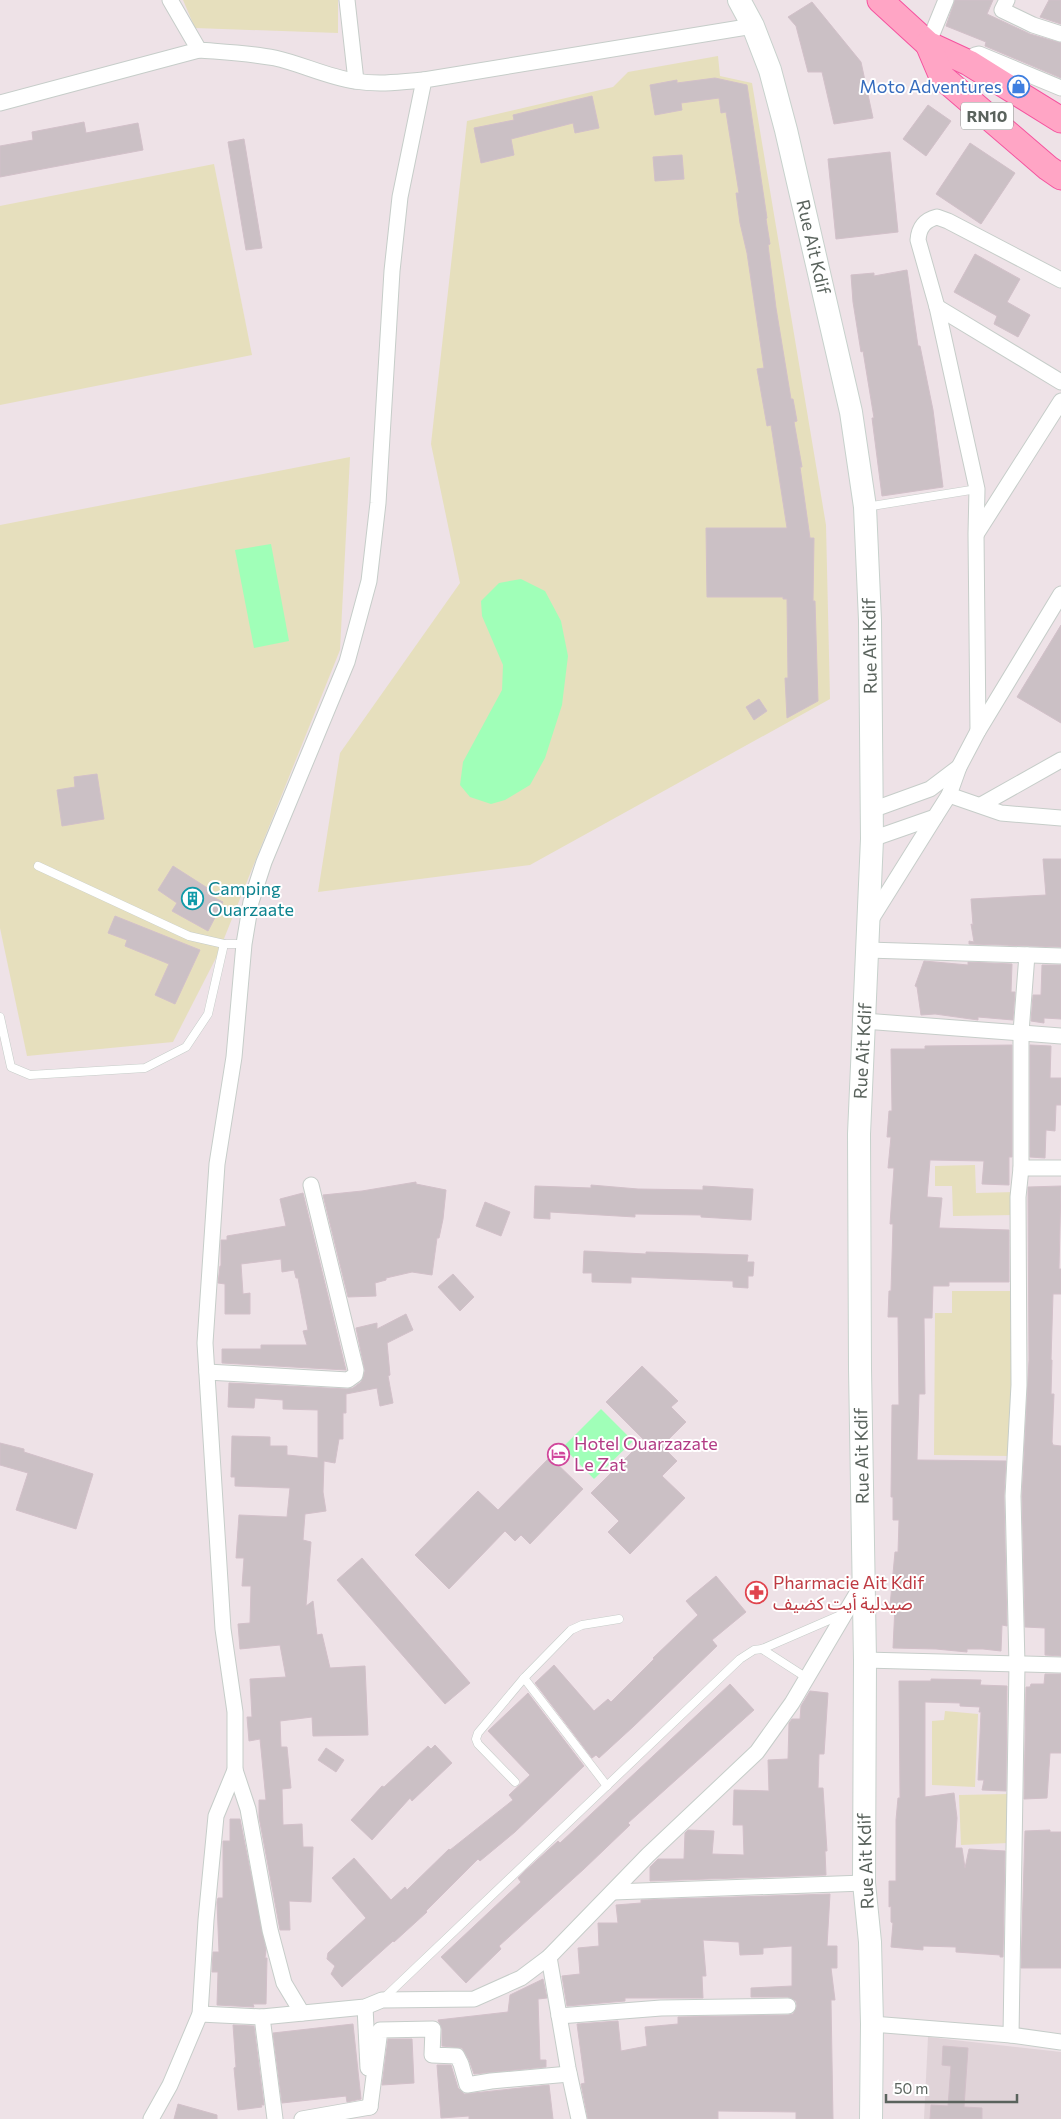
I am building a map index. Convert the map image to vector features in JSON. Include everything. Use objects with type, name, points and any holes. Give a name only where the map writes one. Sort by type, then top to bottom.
[{"type":"main road","name":"RN10","points":[[880,0],[928,44],[968,63],[1061,120]]},
{"type":"main road","name":"RN10","points":[[928,44],[942,77],[1061,177]]},
{"type":"street","points":[[170,0],[199,50]]},
{"type":"street","points":[[347,0],[356,81]]},
{"type":"street","name":"Rue Ait Kdif","points":[[739,0],[753,26],[770,70],[786,130],[852,412],[864,507],[870,620],[872,839],[859,1134],[860,1369],[865,1660],[864,1883],[870,1942],[872,2024],[871,2119]]},
{"type":"street","points":[[928,44],[946,0]]},
{"type":"street","points":[[1007,0],[1002,10],[1033,25],[1061,34]]},
{"type":"street","points":[[0,103],[199,50],[242,52],[276,58],[322,74],[356,81],[381,83],[424,80],[753,26]]},
{"type":"street","points":[[968,63],[974,55],[983,56],[1061,88]]},
{"type":"street","points":[[302,2013],[284,1983],[272,1939],[248,1809],[236,1770],[235,1712],[223,1629],[205,1344],[213,1212],[234,1057],[244,944],[251,902],[264,862],[347,662],[369,582],[378,503],[385,358],[400,197],[424,80]]},
{"type":"street","points":[[978,731],[977,489],[937,307],[918,240],[918,233],[923,224],[937,217],[1061,280]]},
{"type":"street","points":[[937,307],[1061,382]]},
{"type":"street","points":[[976,534],[1061,402]]},
{"type":"street","points":[[869,922],[949,795],[959,767],[978,731],[1061,594]]},
{"type":"street","points":[[981,805],[1061,760]]},
{"type":"street","points":[[872,810],[930,789],[959,767]]},
{"type":"street","points":[[949,795],[1001,812],[1061,818]]},
{"type":"street","points":[[872,839],[936,817]]},
{"type":"street","points":[[868,950],[1061,956]]},
{"type":"street","points":[[1011,2034],[1017,1665],[1013,1505],[1019,1385],[1018,1197],[1021,1032],[1028,955]]},
{"type":"street","points":[[864,1021],[1061,1036]]},
{"type":"street","points":[[1020,1168],[1061,1168]]},
{"type":"street","points":[[207,1372],[348,1380],[355,1375],[356,1370],[311,1185]]},
{"type":"street","points":[[200,2014],[262,2017],[366,2007],[382,2000],[474,2000],[521,1978],[549,1957],[648,1855],[758,1752],[774,1731],[864,1582]]},
{"type":"street","points":[[865,1660],[1061,1665]]},
{"type":"street","points":[[151,2119],[170,2085],[200,2014],[206,1920],[216,1816],[236,1770]]},
{"type":"street","points":[[613,1892],[864,1883]]},
{"type":"street","points":[[549,1957],[569,2074],[579,2119]]},
{"type":"street","points":[[559,2016],[661,2008],[788,2006]]},
{"type":"street","points":[[366,2007],[371,2113]]},
{"type":"street","points":[[262,2017],[275,2119]]},
{"type":"street","points":[[872,2024],[1011,2034],[1061,2042]]},
{"type":"street","points":[[371,2113],[380,2030],[433,2029],[432,2056],[457,2056],[462,2064],[467,2085],[569,2074]]},
{"type":"street","points":[[302,2119],[371,2113]]},
{"type":"lane","points":[[864,507],[977,489]]},
{"type":"lane","points":[[38,866],[189,936],[224,944],[244,944]]},
{"type":"lane","points":[[0,1017],[11,1067],[30,1076],[145,1068],[186,1047],[208,1014],[224,944]]},
{"type":"lane","points":[[382,2000],[740,1659],[754,1650],[762,1649],[846,1612]]},
{"type":"lane","points":[[516,1782],[478,1744],[476,1739],[478,1734],[524,1678],[575,1627],[619,1619]]},
{"type":"lane","points":[[762,1649],[807,1678]]},
{"type":"lane","points":[[524,1678],[607,1786]]},
{"type":"shaded area","points":[[183,0],[338,0],[338,33],[195,28]]},
{"type":"shaded area","points":[[718,56],[720,76],[752,83],[826,525],[830,699],[530,865],[318,892],[340,753],[460,583],[431,444],[467,121],[613,87],[628,72]]},
{"type":"shaded area","points":[[214,164],[252,355],[0,405],[0,206]]},
{"type":"shaded area","points":[[350,457],[340,650],[217,956],[173,1042],[27,1056],[0,928],[0,525]]},
{"type":"shaded area","points":[[271,544],[289,641],[254,648],[235,550]]},
{"type":"shaded area","points":[[521,579],[545,591],[561,621],[568,656],[562,705],[545,758],[530,785],[505,800],[491,804],[470,797],[460,785],[463,762],[502,690],[503,665],[482,616],[481,601],[499,583]]},
{"type":"shaded area","points":[[975,1165],[976,1193],[1015,1192],[1015,1215],[953,1216],[952,1186],[935,1186],[935,1166]]},
{"type":"shaded area","points":[[952,1291],[1012,1291],[1011,1456],[934,1455],[935,1313],[952,1313]]},
{"type":"shaded area","points":[[601,1409],[633,1441],[594,1479],[563,1447]]},
{"type":"shaded area","points":[[945,1711],[978,1714],[975,1787],[932,1785],[932,1721],[944,1720]]},
{"type":"shaded area","points":[[1008,1794],[1009,1843],[961,1845],[959,1795]]},
{"type":"shaded area","points":[[928,2037],[1061,2052],[1061,2119],[924,2119]]},
{"type":"building","points":[[955,0],[993,0],[987,14],[1030,34],[1061,43],[1061,78],[985,46],[986,42],[946,26]]},
{"type":"building","points":[[1049,0],[1061,0],[1061,24],[1040,17]]},
{"type":"building","points":[[812,2],[861,62],[873,118],[834,124],[822,72],[808,72],[796,26],[788,17]]},
{"type":"building","points":[[715,78],[747,85],[767,218],[770,244],[768,245],[776,308],[791,399],[793,399],[797,421],[794,422],[802,467],[800,467],[810,538],[814,538],[813,601],[815,601],[818,701],[787,718],[785,678],[788,678],[787,599],[783,599],[783,597],[707,597],[706,528],[787,528],[771,425],[767,426],[757,369],[764,368],[747,253],[740,223],[736,193],[739,193],[726,112],[721,113],[719,98],[681,103],[682,110],[655,115],[650,85],[677,80],[677,83]]},
{"type":"building","points":[[592,96],[599,128],[575,133],[573,123],[511,139],[514,155],[481,163],[474,128],[514,120],[513,115]]},
{"type":"building","points":[[928,105],[951,121],[926,156],[903,139]]},
{"type":"building","points":[[84,122],[86,133],[138,123],[143,150],[0,177],[0,146],[33,140],[32,132]]},
{"type":"building","points":[[244,139],[262,248],[246,250],[228,142]]},
{"type":"building","points":[[970,143],[1015,173],[981,224],[936,194]]},
{"type":"building","points":[[890,152],[898,232],[836,239],[828,159]]},
{"type":"building","points":[[682,155],[684,179],[655,181],[653,157]]},
{"type":"building","points":[[975,254],[1020,279],[1007,302],[1030,315],[1018,337],[994,324],[997,316],[954,292]]},
{"type":"building","points":[[907,270],[918,346],[920,346],[933,410],[943,487],[882,496],[872,418],[874,418],[863,351],[861,352],[851,275],[874,273],[874,276]]},
{"type":"building","points":[[1061,625],[1061,723],[1017,697]]},
{"type":"building","points":[[759,699],[767,711],[754,720],[746,707]]},
{"type":"building","points":[[97,774],[104,819],[62,826],[57,790],[75,787],[74,777]]},
{"type":"building","points":[[1043,859],[1061,859],[1061,947],[969,944],[969,941],[974,942],[971,924],[973,925],[971,899],[1046,895]]},
{"type":"building","points":[[173,866],[209,889],[207,894],[223,902],[208,931],[172,911],[177,903],[158,890]]},
{"type":"building","points":[[115,916],[200,950],[175,1004],[155,995],[169,964],[125,946],[127,940],[108,933]]},
{"type":"building","points":[[924,961],[968,965],[968,962],[1012,964],[1011,992],[1015,992],[1013,1020],[978,1017],[978,1020],[935,1014],[921,1015],[917,987],[915,986]]},
{"type":"building","points":[[1042,965],[1061,965],[1061,1019],[1044,1018],[1044,1023],[1031,1021],[1033,995],[1041,995]]},
{"type":"building","points":[[1012,1045],[1012,1157],[1009,1157],[1009,1185],[982,1184],[984,1161],[930,1160],[927,1197],[942,1198],[939,1228],[1009,1230],[1009,1282],[949,1282],[949,1286],[933,1286],[932,1318],[924,1318],[925,1394],[919,1394],[917,1460],[1006,1461],[1004,1496],[1007,1626],[1002,1625],[1001,1651],[967,1649],[967,1652],[893,1648],[895,1606],[890,1606],[895,1552],[898,1552],[899,1520],[893,1520],[893,1497],[891,1497],[892,1405],[899,1405],[898,1317],[888,1317],[889,1291],[891,1291],[893,1224],[890,1224],[894,1168],[888,1168],[891,1137],[887,1137],[889,1111],[892,1111],[891,1049],[925,1049],[925,1046]]},
{"type":"building","points":[[1030,1045],[1051,1046],[1050,1078],[1061,1078],[1061,1105],[1056,1105],[1055,1131],[1046,1130],[1045,1158],[1030,1157]]},
{"type":"building","points":[[416,1182],[416,1184],[446,1190],[443,1219],[439,1238],[437,1238],[432,1275],[412,1272],[386,1278],[386,1280],[375,1283],[376,1296],[348,1297],[323,1195]]},
{"type":"building","points":[[591,1185],[638,1189],[703,1190],[703,1186],[753,1189],[751,1220],[701,1217],[701,1215],[635,1214],[635,1217],[550,1212],[550,1219],[534,1218],[535,1186],[591,1188]]},
{"type":"building","points":[[1061,1186],[1059,1269],[1061,1269],[1061,1294],[1053,1294],[1051,1394],[1054,1394],[1052,1442],[1053,1445],[1061,1446],[1061,1656],[1045,1655],[1045,1628],[1025,1627],[1022,1496],[1029,1360],[1028,1187]]},
{"type":"building","points":[[303,1193],[346,1370],[222,1363],[222,1349],[261,1349],[261,1345],[307,1345],[303,1331],[308,1330],[298,1278],[296,1278],[294,1270],[282,1272],[281,1259],[241,1264],[243,1294],[250,1293],[250,1314],[225,1314],[225,1284],[218,1283],[221,1266],[221,1240],[227,1240],[227,1236],[286,1226],[280,1199]]},
{"type":"building","points":[[485,1202],[510,1212],[501,1236],[476,1226]]},
{"type":"building","points":[[584,1251],[748,1255],[747,1262],[754,1262],[753,1276],[748,1276],[748,1288],[733,1287],[733,1281],[631,1277],[631,1283],[592,1282],[592,1273],[583,1273]]},
{"type":"building","points":[[453,1274],[474,1297],[460,1311],[438,1287]]},
{"type":"building","points":[[406,1314],[413,1330],[387,1343],[390,1375],[388,1376],[393,1403],[380,1406],[377,1388],[346,1394],[346,1413],[343,1413],[343,1439],[339,1439],[335,1463],[324,1461],[323,1492],[326,1511],[305,1514],[303,1540],[311,1542],[306,1606],[313,1601],[317,1635],[322,1634],[330,1668],[365,1666],[368,1735],[313,1736],[312,1717],[280,1721],[281,1747],[287,1747],[291,1788],[282,1789],[283,1825],[302,1824],[303,1847],[313,1847],[311,1902],[289,1901],[290,1930],[280,1930],[259,1817],[259,1800],[266,1800],[260,1739],[249,1741],[247,1717],[252,1717],[250,1679],[286,1677],[280,1645],[240,1649],[238,1624],[250,1623],[251,1586],[242,1586],[244,1558],[236,1558],[239,1515],[287,1517],[290,1488],[235,1486],[235,1477],[231,1477],[232,1436],[270,1437],[270,1446],[287,1446],[287,1455],[318,1458],[318,1410],[283,1409],[283,1400],[255,1398],[254,1408],[228,1407],[229,1383],[353,1388],[361,1382],[365,1371],[356,1328],[377,1323],[377,1329]]},
{"type":"building","points":[[642,1366],[678,1401],[671,1407],[686,1422],[662,1446],[677,1461],[662,1476],[685,1498],[630,1554],[608,1532],[619,1521],[591,1493],[644,1440],[606,1402]]},
{"type":"building","points":[[0,1443],[24,1449],[24,1452],[93,1474],[76,1529],[16,1510],[28,1473],[0,1465]]},
{"type":"building","points":[[550,1457],[583,1489],[530,1544],[521,1535],[515,1541],[505,1531],[449,1589],[415,1555],[478,1491],[498,1510]]},
{"type":"building","points":[[362,1558],[470,1683],[445,1704],[337,1580]]},
{"type":"building","points":[[716,1576],[746,1612],[712,1640],[717,1646],[634,1726],[599,1758],[596,1755],[592,1758],[535,1683],[554,1665],[594,1711],[608,1699],[611,1702],[698,1615],[686,1601]]},
{"type":"building","points":[[1045,1674],[1061,1674],[1061,1753],[1050,1753],[1047,1798],[1024,1799],[1026,1687],[1030,1687],[1031,1684],[1044,1684]]},
{"type":"building","points":[[931,1679],[981,1680],[980,1685],[1007,1686],[1006,1791],[982,1790],[984,1780],[978,1780],[980,1707],[960,1706],[960,1703],[925,1702],[925,1797],[954,1793],[957,1818],[955,1848],[962,1848],[965,1868],[969,1849],[1005,1851],[1003,1957],[1000,1957],[1000,1955],[956,1952],[956,1947],[923,1946],[923,1950],[891,1947],[893,1923],[891,1922],[891,1906],[889,1907],[889,1881],[896,1881],[896,1820],[898,1798],[900,1798],[899,1681],[931,1681]]},
{"type":"building","points":[[730,1684],[754,1710],[628,1823],[630,1825],[584,1869],[499,1946],[501,1949],[466,1983],[441,1957],[521,1882],[518,1878],[525,1871],[558,1841],[560,1843]]},
{"type":"building","points":[[810,1691],[828,1693],[824,1754],[819,1754],[818,1788],[823,1788],[827,1851],[825,1851],[826,1875],[650,1881],[650,1867],[658,1859],[684,1859],[685,1833],[688,1830],[714,1831],[712,1854],[744,1855],[743,1825],[733,1825],[734,1790],[769,1791],[768,1760],[788,1759],[789,1723],[792,1719],[800,1719],[801,1706]]},
{"type":"building","points":[[528,1693],[584,1766],[515,1832],[480,1861],[478,1859],[427,1912],[342,1987],[331,1974],[335,1966],[327,1959],[328,1953],[366,1918],[332,1878],[354,1858],[391,1900],[405,1887],[407,1890],[449,1849],[513,1800],[509,1795],[530,1775],[488,1731]]},
{"type":"building","points":[[435,1745],[452,1763],[412,1801],[410,1798],[372,1840],[351,1820],[382,1786],[384,1787],[428,1746],[431,1749]]},
{"type":"building","points":[[326,1748],[344,1760],[336,1772],[318,1760]]},
{"type":"building","points":[[230,1819],[240,1819],[266,1950],[266,2004],[253,2004],[254,2007],[217,2005],[218,1972],[212,1972],[213,1952],[219,1952],[217,1902],[218,1898],[223,1898],[223,1841],[230,1841]]},
{"type":"building","points":[[1050,1830],[1050,1832],[1061,1832],[1061,1968],[1021,1968],[1025,1831]]},
{"type":"building","points":[[830,1894],[827,1946],[837,1946],[837,1968],[831,1968],[835,2000],[831,2000],[833,2119],[796,2119],[796,2112],[718,2111],[718,2119],[588,2119],[581,2084],[585,2083],[577,2024],[618,2021],[621,2051],[647,2046],[645,2027],[678,2024],[678,2017],[788,2015],[793,2014],[797,2006],[796,2001],[788,1997],[751,1997],[751,1988],[792,1986],[792,1946],[763,1948],[763,1954],[740,1955],[739,1942],[703,1940],[706,1976],[702,1976],[703,1998],[625,1998],[625,2001],[567,2006],[562,1976],[580,1974],[578,1948],[599,1946],[598,1923],[618,1923],[616,1905],[641,1903],[641,1900]]},
{"type":"building","points":[[543,1979],[547,1998],[538,1999],[540,2060],[546,2060],[546,2067],[474,2074],[462,2048],[442,2046],[442,2029],[438,2020],[508,2012],[510,1995]]},
{"type":"building","points":[[353,2024],[361,2099],[347,2102],[346,2096],[282,2103],[273,2033]]},
{"type":"building","points":[[233,2025],[254,2026],[264,2105],[261,2105],[262,2107],[238,2110],[234,2068],[236,2067]]},
{"type":"building","points":[[388,2039],[412,2039],[414,2083],[382,2085]]},
{"type":"building","points":[[943,2046],[968,2048],[964,2107],[982,2108],[982,2119],[930,2119],[931,2105],[948,2106],[951,2066],[942,2065]]},
{"type":"building","points":[[437,2065],[451,2065],[458,2088],[464,2094],[549,2085],[553,2119],[469,2119],[469,2116],[441,2118]]},
{"type":"building","points":[[178,2104],[217,2115],[217,2119],[174,2119]]},
{"type":"place","name":"Moto Adventures","points":[[1018,87]]},
{"type":"place","name":"Camping Ouarzaate","points":[[192,899]]},
{"type":"place","name":"Hotel Ouarzazate Le Zat","points":[[558,1454]]},
{"type":"place","name":"Pharmacie Ait Kdif صيدلية أيت كضيف","points":[[757,1593]]}]
